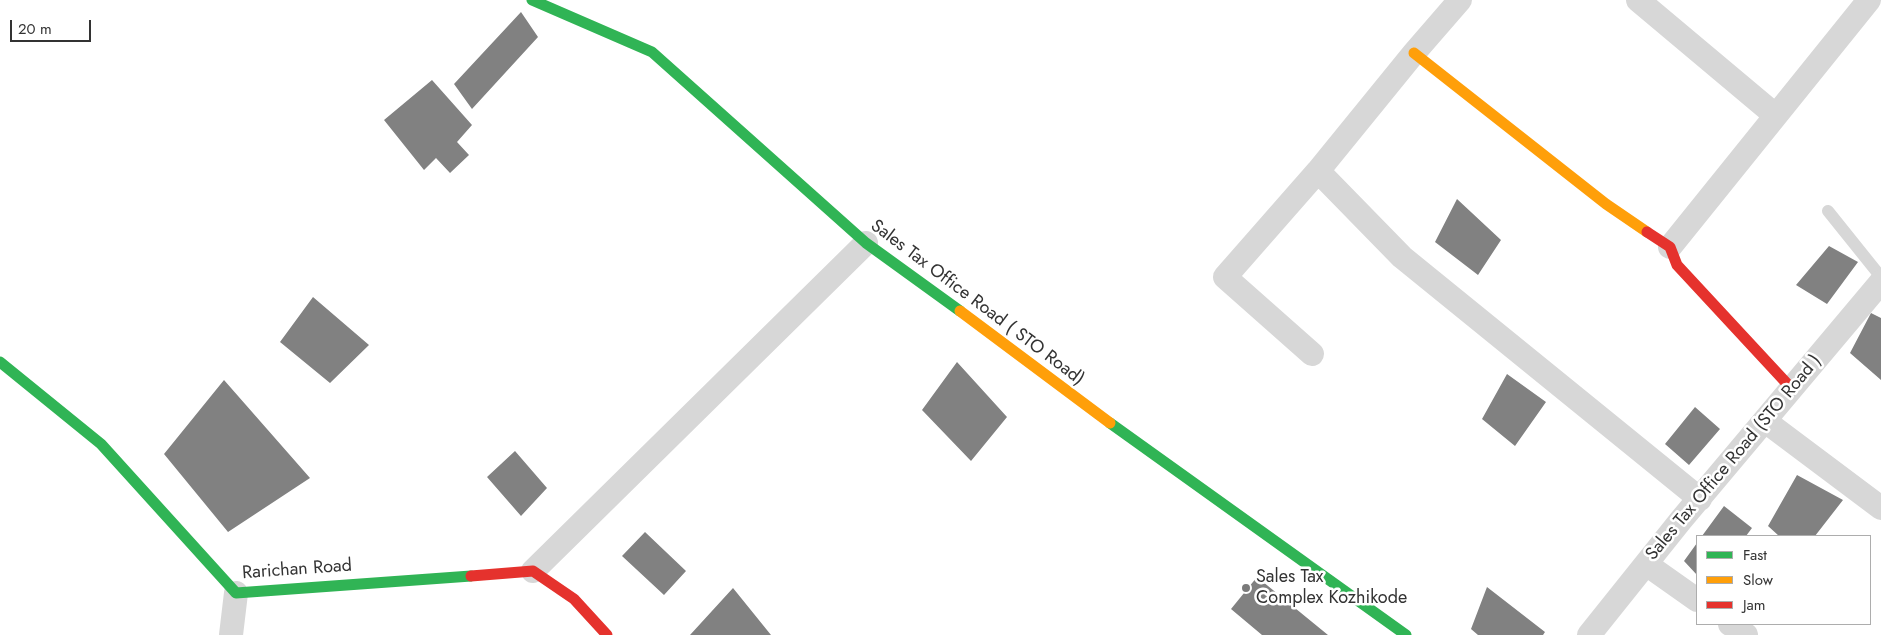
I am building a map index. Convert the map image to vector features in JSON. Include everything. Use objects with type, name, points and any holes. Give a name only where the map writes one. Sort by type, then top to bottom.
[{"type":"street","name":"Sales Tax Office Road ( STO Road)","points":[[532,0],[652,52],[866,243],[950,303],[1053,382],[1406,635]]},
{"type":"street","points":[[1312,354],[1225,277],[1318,171],[1414,53],[1460,0]]},
{"type":"street","points":[[1670,246],[1869,0]]},
{"type":"street","points":[[1650,4],[1775,115]]},
{"type":"street","points":[[1414,53],[1606,204],[1670,246],[1677,265],[1792,389]]},
{"type":"street","points":[[1318,171],[1402,257],[1700,499]]},
{"type":"street","points":[[607,635],[574,599],[533,571],[866,243]]},
{"type":"street","name":"Sales Tax Office Road (STO Road )","points":[[1589,635],[1881,282]]},
{"type":"street","name":"Rarichan Road","points":[[0,362],[101,444],[236,593],[533,571]]},
{"type":"street","points":[[1765,421],[1881,508]]},
{"type":"street","points":[[1646,564],[1696,599]]},
{"type":"street","points":[[231,635],[236,593]]},
{"type":"street","points":[[1731,625],[1746,635]]},
{"type":"lane","points":[[1828,211],[1881,277]]},
{"type":"building","points":[[521,12],[538,37],[472,109],[454,84]]},
{"type":"building","points":[[432,80],[472,125],[457,142],[469,155],[450,173],[436,158],[424,170],[384,120]]},
{"type":"building","points":[[1457,199],[1501,240],[1478,275],[1435,242]]},
{"type":"building","points":[[1829,246],[1858,262],[1827,304],[1796,285]]},
{"type":"building","points":[[313,297],[369,345],[330,383],[280,342]]},
{"type":"building","points":[[1871,313],[1881,318],[1881,380],[1850,353]]},
{"type":"building","points":[[957,362],[1007,417],[971,461],[922,410]]},
{"type":"building","points":[[1507,374],[1546,402],[1515,446],[1482,419]]},
{"type":"building","points":[[224,380],[310,478],[228,532],[164,454]]},
{"type":"building","points":[[1695,407],[1720,429],[1689,465],[1665,444]]},
{"type":"building","points":[[515,451],[547,488],[521,516],[487,477]]},
{"type":"building","points":[[1797,475],[1843,500],[1816,535],[1778,535],[1768,526]]},
{"type":"building","points":[[1724,506],[1752,528],[1747,535],[1703,535]]},
{"type":"building","points":[[645,532],[686,571],[664,595],[622,556]]},
{"type":"building","points":[[1696,544],[1696,574],[1684,561]]},
{"type":"building","points":[[1257,577],[1328,635],[1262,635],[1231,609]]},
{"type":"building","points":[[1487,587],[1545,632],[1543,635],[1478,635],[1471,629]]},
{"type":"building","points":[[733,588],[771,635],[690,635]]},
{"type":"traffic: fast","points":[[532,0],[652,52],[866,243],[960,311]]},
{"type":"traffic: fast","points":[[0,362],[101,444],[236,593],[471,576]]},
{"type":"traffic: fast","points":[[1110,423],[1406,635]]},
{"type":"traffic: slow","points":[[1414,53],[1606,204],[1647,232]]},
{"type":"traffic: slow","points":[[960,311],[1110,423]]},
{"type":"traffic: jam","points":[[1647,232],[1670,247],[1677,265],[1792,389]]},
{"type":"traffic: jam","points":[[471,576],[533,571],[574,599],[607,635]]},
{"type":"place","name":"Sales Tax Complex Kozhikode","points":[[1246,588]]}]
